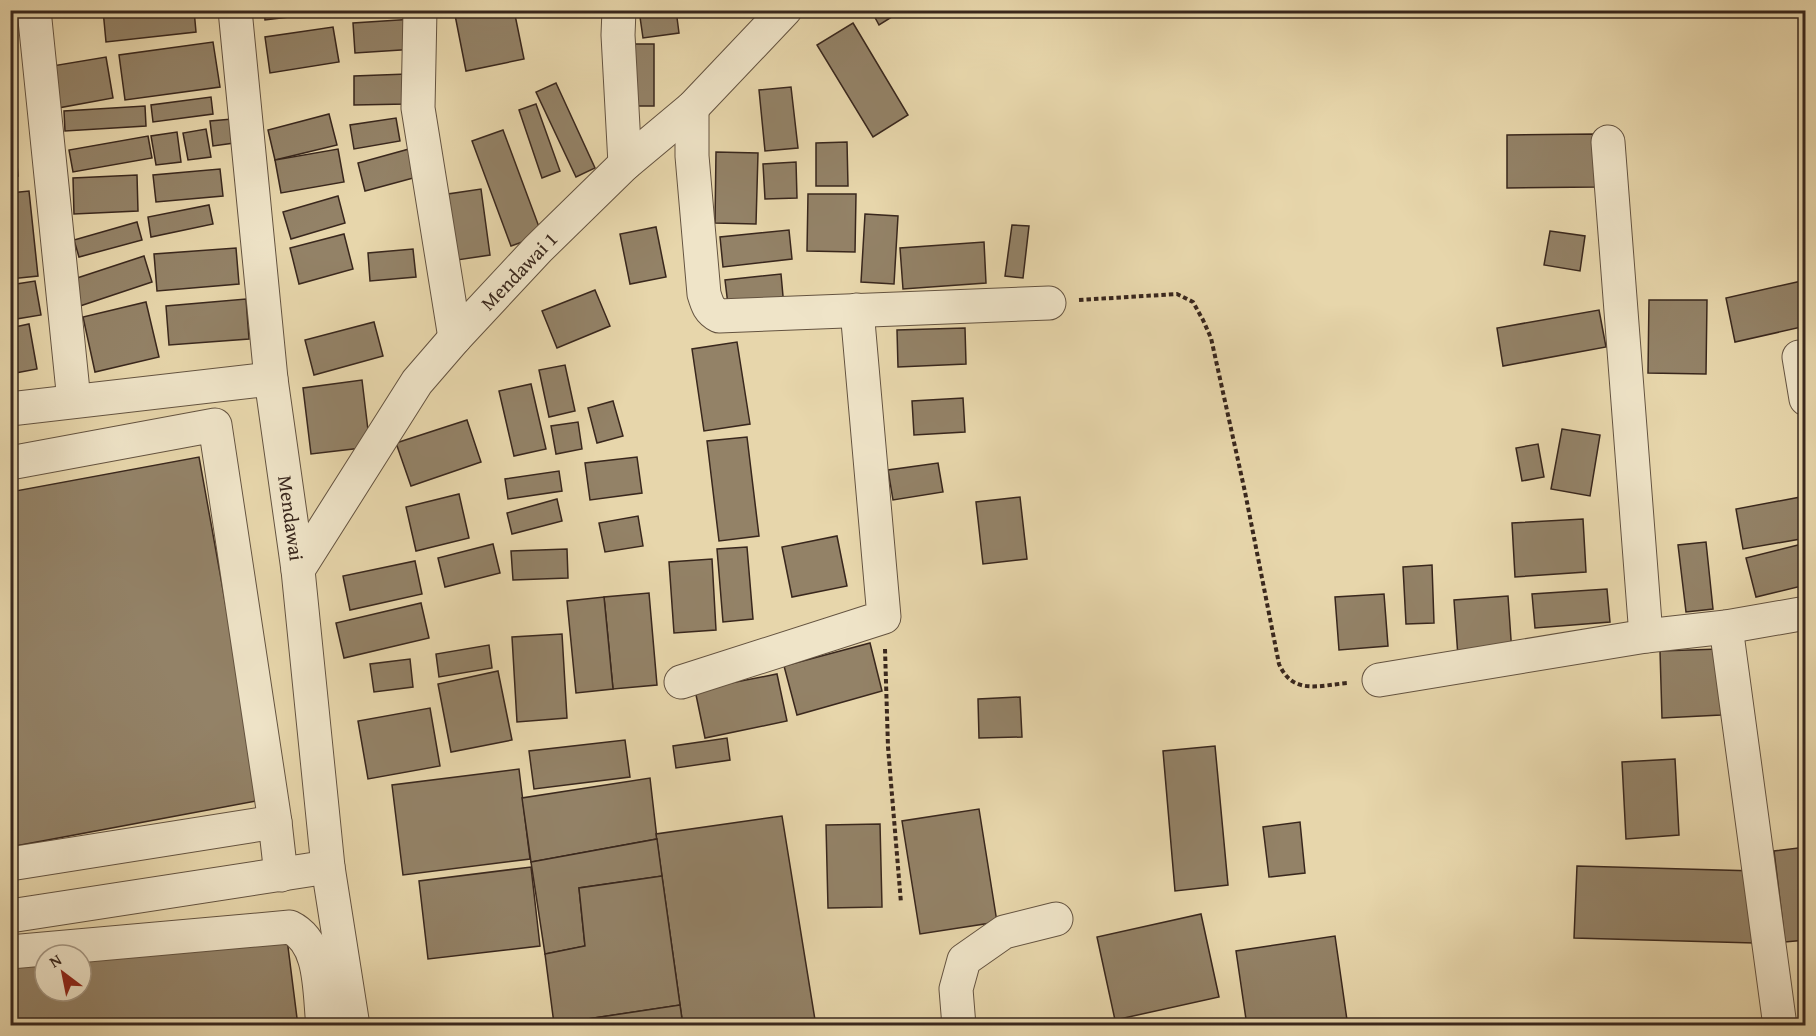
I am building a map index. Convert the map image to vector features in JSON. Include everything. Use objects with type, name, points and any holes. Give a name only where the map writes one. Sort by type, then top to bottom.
[{"type":"street","points":[[34,10],[74,401]]},
{"type":"street","name":"Mendawai","points":[[235,10],[271,379],[298,570],[328,867],[353,1026]]},
{"type":"street","points":[[420,10],[418,108],[455,338]]},
{"type":"street","points":[[619,10],[618,35],[625,164]]},
{"type":"street","name":"Mendawai 1","points":[[298,570],[417,382],[455,338],[538,249],[625,164],[692,108],[785,10]]},
{"type":"street","points":[[692,108],[692,156],[704,294],[707,305],[713,313],[728,316],[1049,303]]},
{"type":"street","points":[[1608,142],[1646,636]]},
{"type":"street","points":[[681,682],[884,617],[857,310]]},
{"type":"street","points":[[1799,357],[1806,399]]},
{"type":"street","points":[[10,409],[271,379]]},
{"type":"street","points":[[10,463],[215,425],[281,875]]},
{"type":"street","points":[[1379,680],[1646,636],[1725,627],[1806,613]]},
{"type":"street","points":[[1725,627],[1780,1026]]},
{"type":"street","points":[[10,864],[275,822]]},
{"type":"street","points":[[10,916],[328,867]]},
{"type":"street","points":[[959,1026],[956,989],[964,960],[1004,932],[1056,919]]},
{"type":"street","points":[[10,952],[290,927],[300,932],[312,949],[323,1026]]},
{"type":"path","points":[[1049,303],[1177,294],[1192,302],[1211,338],[1245,492],[1279,664],[1290,681],[1302,687],[1379,680]]},
{"type":"path","points":[[884,617],[888,747],[901,903]]},
{"type":"building","points":[[103,10],[194,10],[196,32],[106,42]]},
{"type":"building","points":[[264,10],[348,10],[265,20]]},
{"type":"building","points":[[454,10],[514,10],[524,59],[466,71]]},
{"type":"building","points":[[639,10],[676,10],[679,33],[643,38]]},
{"type":"building","points":[[871,10],[892,10],[895,15],[879,25]]},
{"type":"building","points":[[414,19],[416,49],[355,53],[353,23]]},
{"type":"building","points":[[853,23],[908,115],[873,137],[817,45]]},
{"type":"building","points":[[333,27],[339,62],[270,73],[265,37]]},
{"type":"building","points":[[213,42],[220,87],[125,100],[119,55]]},
{"type":"building","points":[[630,44],[654,44],[654,106],[630,106]]},
{"type":"building","points":[[106,57],[113,98],[58,108],[52,66]]},
{"type":"building","points":[[407,74],[407,104],[354,105],[354,76]]},
{"type":"building","points":[[556,83],[595,168],[576,177],[536,92]]},
{"type":"building","points":[[791,87],[798,148],[765,151],[759,90]]},
{"type":"building","points":[[211,97],[213,114],[153,122],[151,105]]},
{"type":"building","points":[[536,104],[560,171],[542,178],[519,110]]},
{"type":"building","points":[[145,106],[146,126],[65,131],[64,111]]},
{"type":"building","points":[[329,114],[337,145],[275,160],[268,130]]},
{"type":"building","points":[[396,118],[400,141],[354,149],[350,125]]},
{"type":"building","points":[[232,119],[234,143],[213,146],[210,121]]},
{"type":"building","points":[[10,129],[14,129],[18,176],[10,177]]},
{"type":"building","points":[[206,129],[211,157],[188,160],[183,133]]},
{"type":"building","points":[[503,130],[542,235],[511,246],[472,141]]},
{"type":"building","points":[[177,132],[181,162],[156,165],[151,136]]},
{"type":"building","points":[[1595,134],[1595,187],[1507,188],[1507,135]]},
{"type":"building","points":[[148,136],[152,158],[73,172],[69,150]]},
{"type":"building","points":[[847,142],[848,186],[816,186],[816,143]]},
{"type":"building","points":[[338,149],[344,182],[281,193],[275,160]]},
{"type":"building","points":[[409,149],[417,177],[365,191],[358,163]]},
{"type":"building","points":[[716,152],[758,153],[756,224],[715,223]]},
{"type":"building","points":[[796,162],[797,198],[765,199],[763,164]]},
{"type":"building","points":[[220,169],[223,196],[156,202],[153,175]]},
{"type":"building","points":[[137,175],[138,211],[74,214],[73,178]]},
{"type":"building","points":[[481,189],[490,255],[457,260],[448,194]]},
{"type":"building","points":[[29,191],[38,276],[10,279],[10,193]]},
{"type":"building","points":[[808,194],[856,194],[855,252],[807,251]]},
{"type":"building","points":[[338,196],[345,223],[291,239],[283,212]]},
{"type":"building","points":[[209,205],[213,224],[151,237],[148,217]]},
{"type":"building","points":[[865,214],[898,216],[894,284],[861,282]]},
{"type":"building","points":[[137,222],[142,240],[79,257],[74,240]]},
{"type":"building","points":[[1012,225],[1029,226],[1023,278],[1005,276]]},
{"type":"building","points":[[656,227],[666,277],[630,284],[620,234]]},
{"type":"building","points":[[789,230],[792,259],[723,267],[720,237]]},
{"type":"building","points":[[1550,231],[1585,236],[1580,271],[1544,265]]},
{"type":"building","points":[[344,234],[353,269],[299,284],[290,248]]},
{"type":"building","points":[[984,242],[986,283],[903,289],[900,248]]},
{"type":"building","points":[[236,248],[239,284],[157,291],[154,254]]},
{"type":"building","points":[[413,249],[416,277],[370,281],[368,253]]},
{"type":"building","points":[[144,256],[152,282],[80,306],[71,280]]},
{"type":"building","points":[[781,274],[784,307],[729,313],[725,280]]},
{"type":"building","points":[[1806,280],[1806,326],[1735,342],[1726,298]]},
{"type":"building","points":[[35,281],[41,315],[10,320],[10,285]]},
{"type":"building","points":[[595,290],[610,326],[557,348],[542,311]]},
{"type":"building","points":[[246,299],[249,339],[169,345],[166,306]]},
{"type":"building","points":[[1649,300],[1707,300],[1706,374],[1648,373]]},
{"type":"building","points":[[146,302],[159,357],[95,372],[83,317]]},
{"type":"building","points":[[1599,310],[1606,347],[1503,366],[1497,328]]},
{"type":"building","points":[[374,322],[383,356],[314,375],[305,340]]},
{"type":"building","points":[[29,324],[37,369],[10,374],[10,328]]},
{"type":"building","points":[[965,328],[966,364],[898,367],[897,330]]},
{"type":"building","points":[[737,342],[750,424],[704,431],[692,349]]},
{"type":"building","points":[[565,365],[575,411],[549,417],[539,370]]},
{"type":"building","points":[[362,380],[370,447],[311,454],[303,388]]},
{"type":"building","points":[[531,384],[546,449],[514,456],[499,391]]},
{"type":"building","points":[[963,398],[965,432],[914,435],[912,401]]},
{"type":"building","points":[[613,401],[623,436],[597,443],[588,408]]},
{"type":"building","points":[[467,420],[481,462],[411,486],[396,443]]},
{"type":"building","points":[[578,422],[582,449],[556,454],[551,426]]},
{"type":"building","points":[[1562,429],[1600,435],[1590,496],[1551,489]]},
{"type":"building","points":[[747,437],[759,536],[719,541],[707,441]]},
{"type":"building","points":[[1538,444],[1544,477],[1522,481],[1516,448]]},
{"type":"building","points":[[199,457],[261,800],[10,847],[10,492]]},
{"type":"building","points":[[637,457],[642,493],[590,500],[585,463]]},
{"type":"building","points":[[938,463],[943,492],[893,500],[888,470]]},
{"type":"building","points":[[559,471],[562,491],[508,499],[505,479]]},
{"type":"building","points":[[459,494],[469,538],[416,551],[406,507]]},
{"type":"building","points":[[1806,496],[1806,538],[1743,549],[1736,509]]},
{"type":"building","points":[[1020,497],[1027,559],[983,564],[976,502]]},
{"type":"building","points":[[557,499],[562,521],[512,534],[507,513]]},
{"type":"building","points":[[638,516],[643,546],[605,552],[599,523]]},
{"type":"building","points":[[1583,519],[1586,572],[1515,577],[1512,523]]},
{"type":"building","points":[[837,536],[847,586],[792,597],[782,547]]},
{"type":"building","points":[[1706,542],[1713,609],[1686,612],[1678,545]]},
{"type":"building","points":[[1806,543],[1806,585],[1756,597],[1746,558]]},
{"type":"building","points":[[493,544],[500,573],[445,587],[438,558]]},
{"type":"building","points":[[747,547],[753,619],[723,622],[717,549]]},
{"type":"building","points":[[567,549],[568,578],[513,580],[511,551]]},
{"type":"building","points":[[712,559],[716,630],[674,633],[669,562]]},
{"type":"building","points":[[415,561],[422,594],[350,610],[343,576]]},
{"type":"building","points":[[1432,565],[1434,623],[1406,624],[1403,567]]},
{"type":"building","points":[[1607,589],[1610,622],[1535,628],[1532,594]]},
{"type":"building","points":[[649,593],[657,685],[613,689],[604,597]]},
{"type":"building","points":[[1384,594],[1388,646],[1339,650],[1335,597]]},
{"type":"building","points":[[1508,596],[1512,654],[1458,657],[1454,600]]},
{"type":"building","points":[[604,597],[613,689],[576,693],[567,601]]},
{"type":"building","points":[[421,603],[429,638],[344,658],[336,623]]},
{"type":"building","points":[[562,634],[567,718],[517,722],[512,637]]},
{"type":"building","points":[[870,643],[882,691],[797,715],[784,666]]},
{"type":"building","points":[[489,645],[492,668],[439,677],[436,654]]},
{"type":"building","points":[[1719,649],[1721,715],[1662,718],[1660,651]]},
{"type":"building","points":[[410,659],[413,687],[374,692],[370,664]]},
{"type":"building","points":[[498,671],[512,740],[451,752],[438,684]]},
{"type":"building","points":[[777,674],[787,721],[705,738],[695,690]]},
{"type":"building","points":[[1020,697],[1022,737],[979,738],[978,699]]},
{"type":"building","points":[[430,708],[440,766],[368,779],[358,721]]},
{"type":"building","points":[[1806,726],[1806,753],[1800,727]]},
{"type":"building","points":[[727,738],[730,760],[676,768],[673,746]]},
{"type":"building","points":[[625,740],[630,777],[534,789],[529,751]]},
{"type":"building","points":[[1215,746],[1228,885],[1175,891],[1163,751]]},
{"type":"building","points":[[1675,759],[1679,835],[1626,839],[1622,762]]},
{"type":"building","points":[[519,769],[530,859],[403,875],[392,785]]},
{"type":"building","points":[[650,778],[657,839],[531,862],[522,798]]},
{"type":"building","points":[[979,809],[997,922],[920,934],[902,821]]},
{"type":"building","points":[[782,816],[816,1026],[683,1026],[656,834]]},
{"type":"building","points":[[1300,822],[1305,873],[1269,877],[1263,827]]},
{"type":"building","points":[[880,824],[882,907],[828,908],[826,825]]},
{"type":"building","points":[[657,839],[662,876],[579,888],[585,946],[545,954],[531,862]]},
{"type":"building","points":[[1806,847],[1806,940],[1785,942],[1774,851]]},
{"type":"building","points":[[1577,866],[1756,871],[1754,943],[1574,938]]},
{"type":"building","points":[[531,867],[540,946],[428,959],[419,881]]},
{"type":"building","points":[[662,876],[680,1005],[554,1024],[545,954],[585,946],[579,888]]},
{"type":"building","points":[[1201,914],[1219,997],[1115,1020],[1097,937]]},
{"type":"building","points":[[286,931],[298,1026],[10,1026],[10,968],[33,965],[33,1003],[93,1003],[93,957]]},
{"type":"building","points":[[1335,936],[1347,1020],[1307,1026],[1247,1026],[1236,951]]},
{"type":"building","points":[[680,1005],[683,1026],[555,1026],[554,1024]]}]
